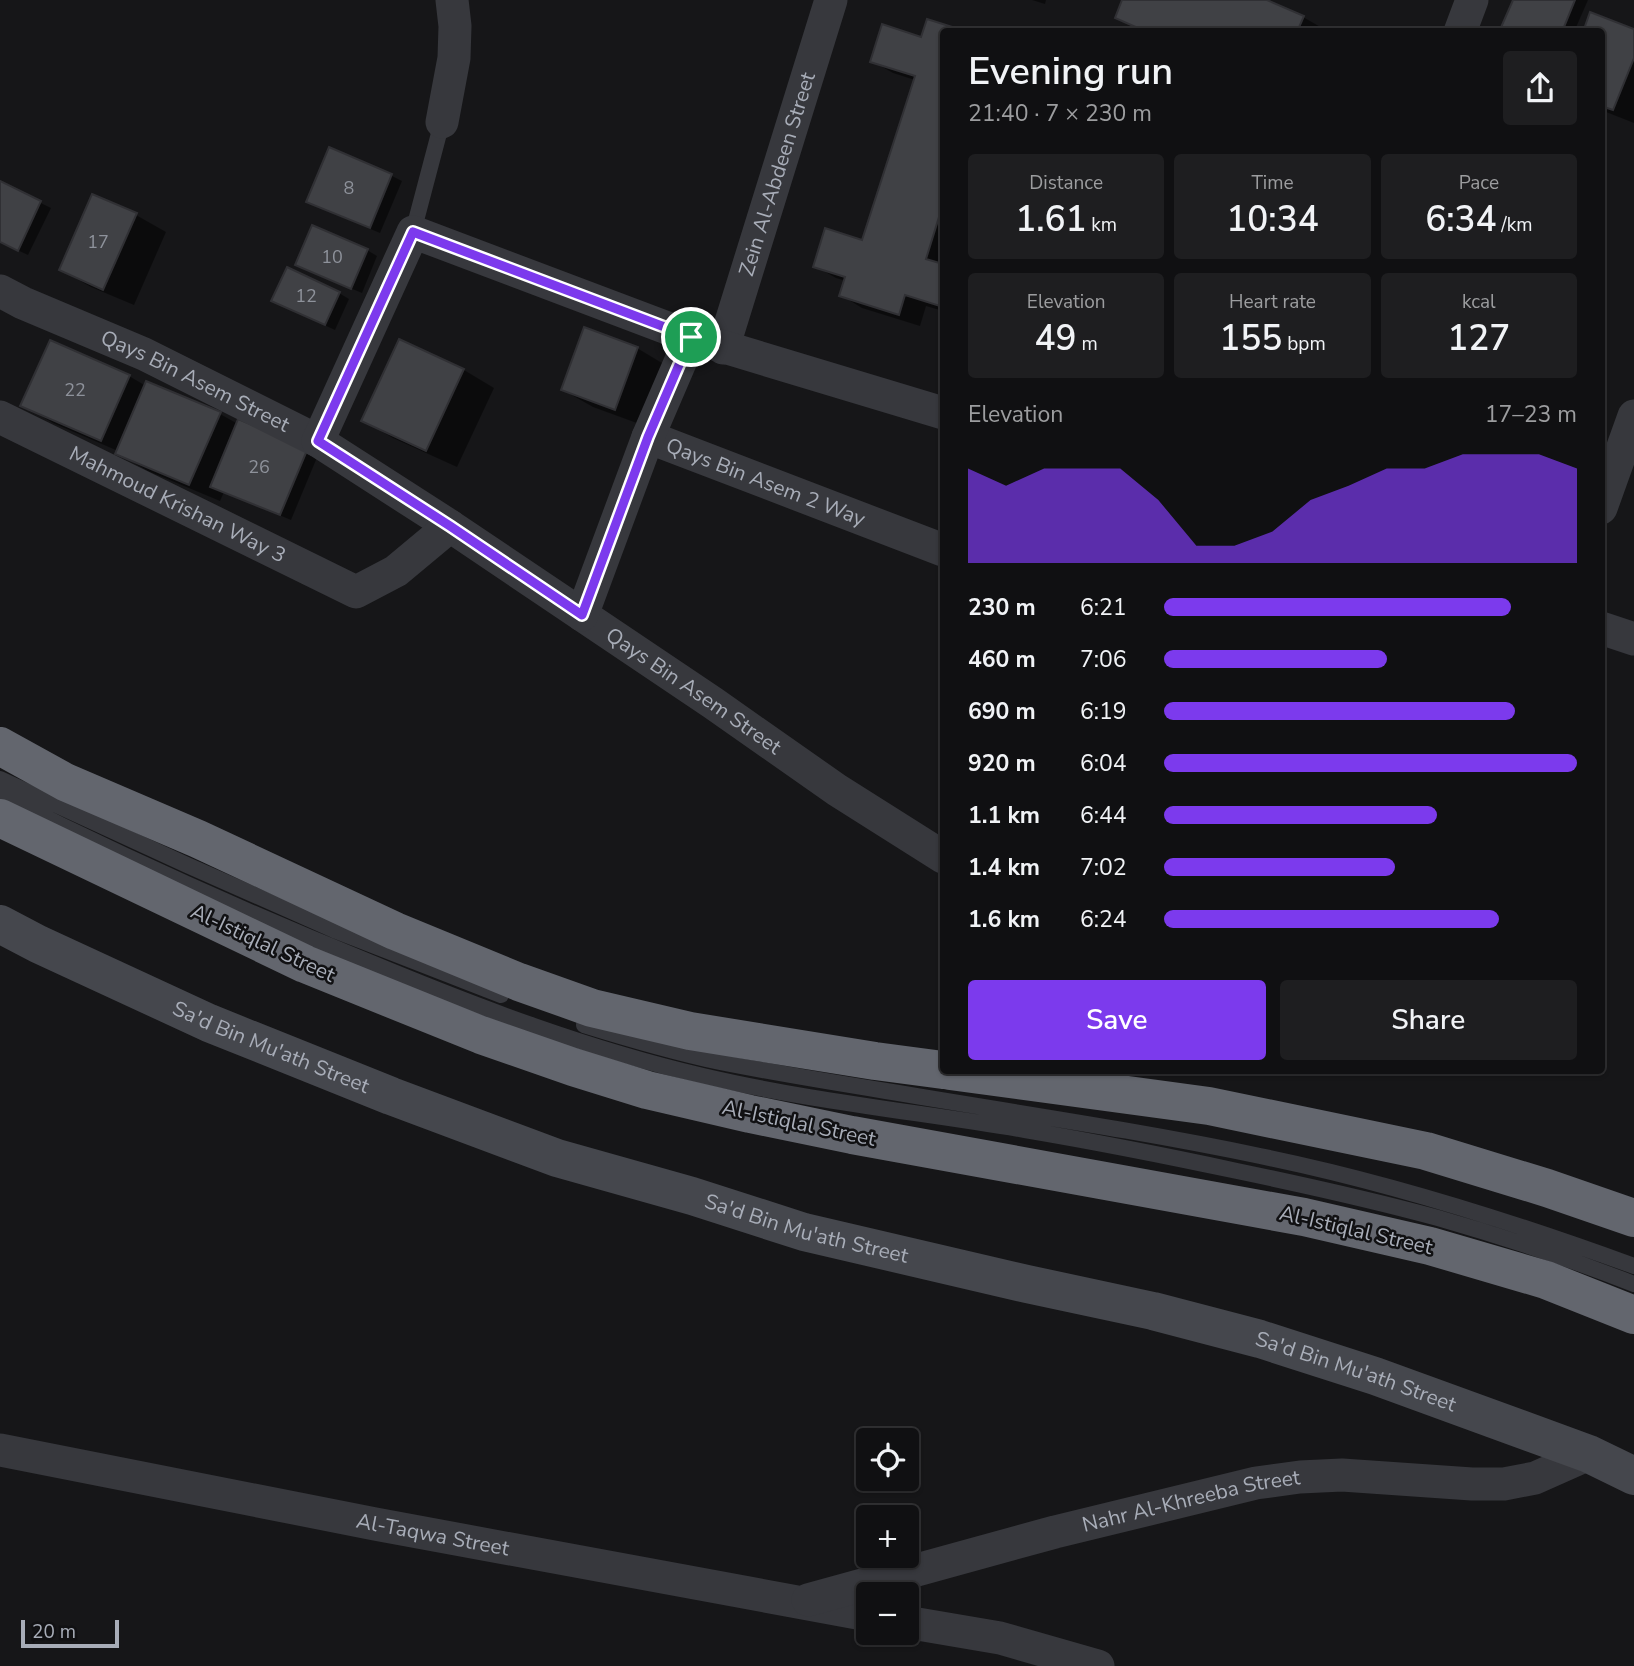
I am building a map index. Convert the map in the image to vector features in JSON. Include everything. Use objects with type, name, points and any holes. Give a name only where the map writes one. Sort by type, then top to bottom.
[{"type":"highway","points":[[0,746],[65,782],[198,839],[395,931],[593,1009],[690,1031],[940,1070]]},
{"type":"highway","name":"Al-Istiqlal Street","points":[[0,818],[305,964],[481,1035],[647,1090],[852,1135],[1304,1217],[1430,1246],[1546,1280],[1634,1315]]},
{"type":"highway","points":[[972,1074],[1209,1106],[1426,1150],[1634,1218]]},
{"type":"street","points":[[442,122],[454,58],[455,26],[452,0]]},
{"type":"street","name":"Zein Al-Abdeen Street","points":[[723,348],[831,0]]},
{"type":"street","points":[[1462,28],[1472,0]]},
{"type":"street","points":[[318,441],[413,232],[723,348],[940,412]]},
{"type":"street","name":"Qays Bin Asem Street","points":[[0,291],[144,354],[318,441],[450,526],[837,790],[940,855]]},
{"type":"street","points":[[648,437],[691,337]]},
{"type":"street","points":[[1605,497],[1634,416]]},
{"type":"street","name":"Mahmoud Krishan Way 3","points":[[0,417],[356,592],[396,571],[450,526]]},
{"type":"street","name":"Qays Bin Asem 2 Way","points":[[582,615],[648,437],[940,549]]},
{"type":"street","points":[[1605,629],[1634,639]]},
{"type":"street","name":"Sa'd Bin Mu'ath Street","points":[[0,924],[209,1023],[391,1096],[557,1158],[692,1196],[804,1232],[1153,1311],[1260,1339],[1376,1376],[1589,1454],[1634,1476]]},
{"type":"street","name":"Al-Taqwa Street","points":[[0,1450],[375,1524],[856,1613]]},
{"type":"street","name":"Nahr Al-Khreeba Street","points":[[798,1603],[1055,1532],[1256,1483],[1342,1475],[1504,1484],[1535,1478],[1589,1454]]},
{"type":"street","points":[[919,1624],[1000,1638],[1098,1666]]},
{"type":"lane","points":[[413,232],[442,122]]},
{"type":"lane","points":[[0,779],[334,930],[518,1002]]},
{"type":"lane","points":[[0,795],[179,881],[307,937],[423,985],[541,1029],[621,1055],[703,1076],[791,1094],[1028,1130],[1307,1186],[1438,1218],[1634,1284]]},
{"type":"lane","points":[[575,1021],[644,1043],[730,1064],[1199,1144],[1331,1172],[1403,1189],[1478,1212],[1634,1266]]},
{"type":"building","points":[[1122,0],[1267,0],[1304,16],[1299,28],[1138,28],[1115,18]]},
{"type":"building","points":[[1513,0],[1575,0],[1564,28],[1501,28]]},
{"type":"building","points":[[1590,12],[1634,29],[1634,58],[1613,110],[1605,107],[1605,28],[1584,28]]},
{"type":"building","points":[[927,19],[955,28],[940,28],[940,214],[926,259],[940,263],[940,306],[905,295],[899,315],[839,296],[845,277],[813,267],[825,228],[862,240],[915,76],[870,62],[882,24],[921,37]]},
{"type":"building","points":[[329,147],[392,174],[370,228],[306,202]]},
{"type":"building","points":[[0,181],[41,201],[18,251],[0,242]]},
{"type":"building","points":[[92,194],[137,213],[103,290],[59,270]]},
{"type":"building","points":[[312,225],[368,249],[351,289],[295,265]]},
{"type":"building","points":[[287,267],[340,292],[325,325],[271,301]]},
{"type":"building","points":[[584,327],[638,347],[615,410],[561,390]]},
{"type":"building","points":[[399,339],[464,369],[426,451],[361,421]]},
{"type":"building","points":[[50,340],[130,375],[101,441],[20,406]]},
{"type":"building","points":[[146,381],[221,412],[189,485],[115,454]]},
{"type":"building","points":[[238,419],[308,448],[280,515],[210,487]]},
{"type":"route","points":[[413,232],[691,337],[648,437],[582,615],[318,441],[413,232]]}]
